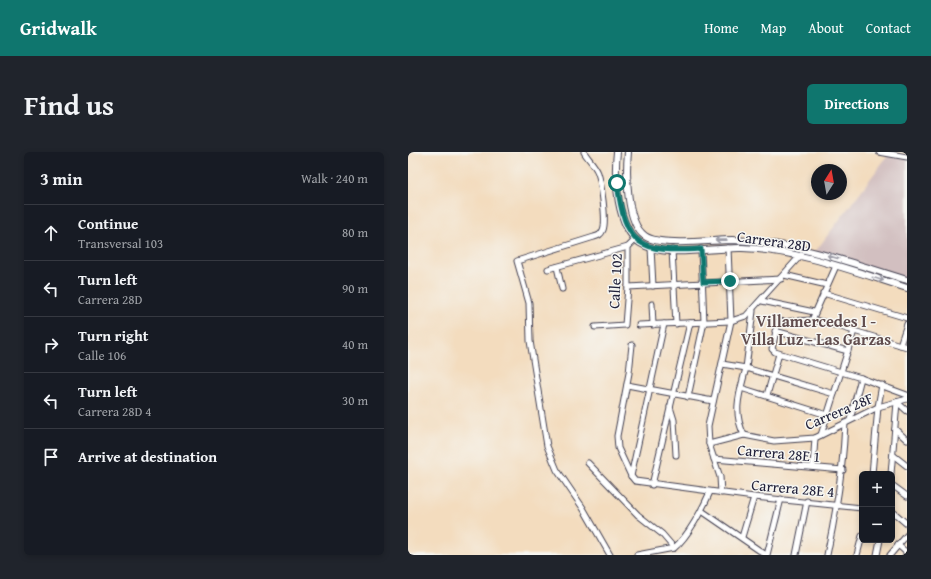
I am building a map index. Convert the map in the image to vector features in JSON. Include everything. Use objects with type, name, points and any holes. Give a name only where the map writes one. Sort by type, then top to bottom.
[{"type":"street","points":[[584,152],[595,166],[600,179],[604,221],[603,231],[600,235],[516,261],[528,303],[530,341],[547,446],[557,470],[583,508],[610,555]]},
{"type":"street","points":[[617,152],[617,183],[620,204],[626,225],[635,240]]},
{"type":"street","name":"Carrera 28D","points":[[628,152],[628,182],[631,212],[641,232],[645,236],[659,241],[738,240],[790,246],[907,280]]},
{"type":"street","points":[[884,153],[907,158]]},
{"type":"street","name":"Calle 102","points":[[595,327],[625,325],[628,287],[628,247],[635,240]]},
{"type":"street","name":"Carrera 28D","points":[[635,240],[651,248],[672,250],[728,248],[758,249],[801,255],[907,288]]},
{"type":"street","points":[[548,269],[628,247]]},
{"type":"street","points":[[651,248],[653,286]]},
{"type":"street","points":[[721,493],[720,477],[709,444],[708,426],[731,321],[728,248]]},
{"type":"street","points":[[688,397],[704,322],[701,249]]},
{"type":"street","points":[[672,250],[676,324]]},
{"type":"street","points":[[639,325],[731,321],[746,316],[753,311],[801,255]]},
{"type":"street","points":[[812,320],[822,293],[836,266]]},
{"type":"street","points":[[557,267],[562,289]]},
{"type":"street","points":[[628,287],[783,277],[827,285]]},
{"type":"street","points":[[822,293],[907,318]]},
{"type":"street","points":[[762,301],[814,312]]},
{"type":"street","points":[[652,304],[653,325]]},
{"type":"street","points":[[744,435],[737,415],[738,400],[746,368],[753,311]]},
{"type":"street","points":[[907,347],[812,320],[781,321],[777,323],[772,351],[861,378],[907,395]]},
{"type":"street","points":[[652,485],[690,323]]},
{"type":"street","points":[[631,476],[651,390],[664,324]]},
{"type":"street","points":[[900,345],[907,324]]},
{"type":"street","points":[[775,330],[848,352]]},
{"type":"street","points":[[821,435],[842,373],[854,331]]},
{"type":"street","points":[[631,476],[618,448],[617,436],[627,385],[632,345]]},
{"type":"street","points":[[767,395],[779,354]]},
{"type":"street","points":[[722,364],[773,374],[834,394]]},
{"type":"street","points":[[827,555],[838,504],[848,422],[861,378]]},
{"type":"street","points":[[627,385],[673,395],[713,401]]},
{"type":"street","points":[[872,471],[878,407],[882,385]]},
{"type":"street","points":[[741,388],[827,414]]},
{"type":"street","name":"Carrera 28F","points":[[709,444],[744,435],[774,441],[815,438],[878,407],[907,399]]},
{"type":"street","points":[[897,402],[907,411]]},
{"type":"street","points":[[891,471],[897,402]]},
{"type":"street","points":[[670,407],[674,420],[676,455]]},
{"type":"street","points":[[895,429],[907,440]]},
{"type":"street","points":[[813,467],[815,438]]},
{"type":"street","points":[[893,455],[907,466]]},
{"type":"street","name":"Carrera 28E 1","points":[[714,459],[843,470]]},
{"type":"street","points":[[588,463],[638,515],[662,534],[674,548]]},
{"type":"street","name":"Carrera 28E 4","points":[[631,476],[635,481],[652,485],[754,498],[838,504],[859,508]]},
{"type":"street","points":[[895,487],[907,496]]},
{"type":"street","points":[[637,555],[674,548],[682,540],[702,511],[710,492]]},
{"type":"street","points":[[742,537],[754,498]]},
{"type":"street","points":[[702,511],[742,537],[766,555],[781,499]]},
{"type":"street","points":[[796,555],[808,502]]},
{"type":"street","points":[[895,514],[907,524]]},
{"type":"street","points":[[890,555],[907,535]]},
{"type":"street","points":[[857,555],[860,543]]},
{"type":"street","points":[[877,555],[879,543]]},
{"type":"street","points":[[898,545],[907,552]]},
{"type":"shaded area","points":[[889,154],[907,157],[907,280],[815,252]]},
{"type":"district","name":"Villamercedes I - Villa Luz - Las Garzas","points":[[816,330]]},
{"type":"route","points":[[617,183],[622,215],[635,240],[645,246],[659,250],[701,249],[703,282],[730,281]]}]
